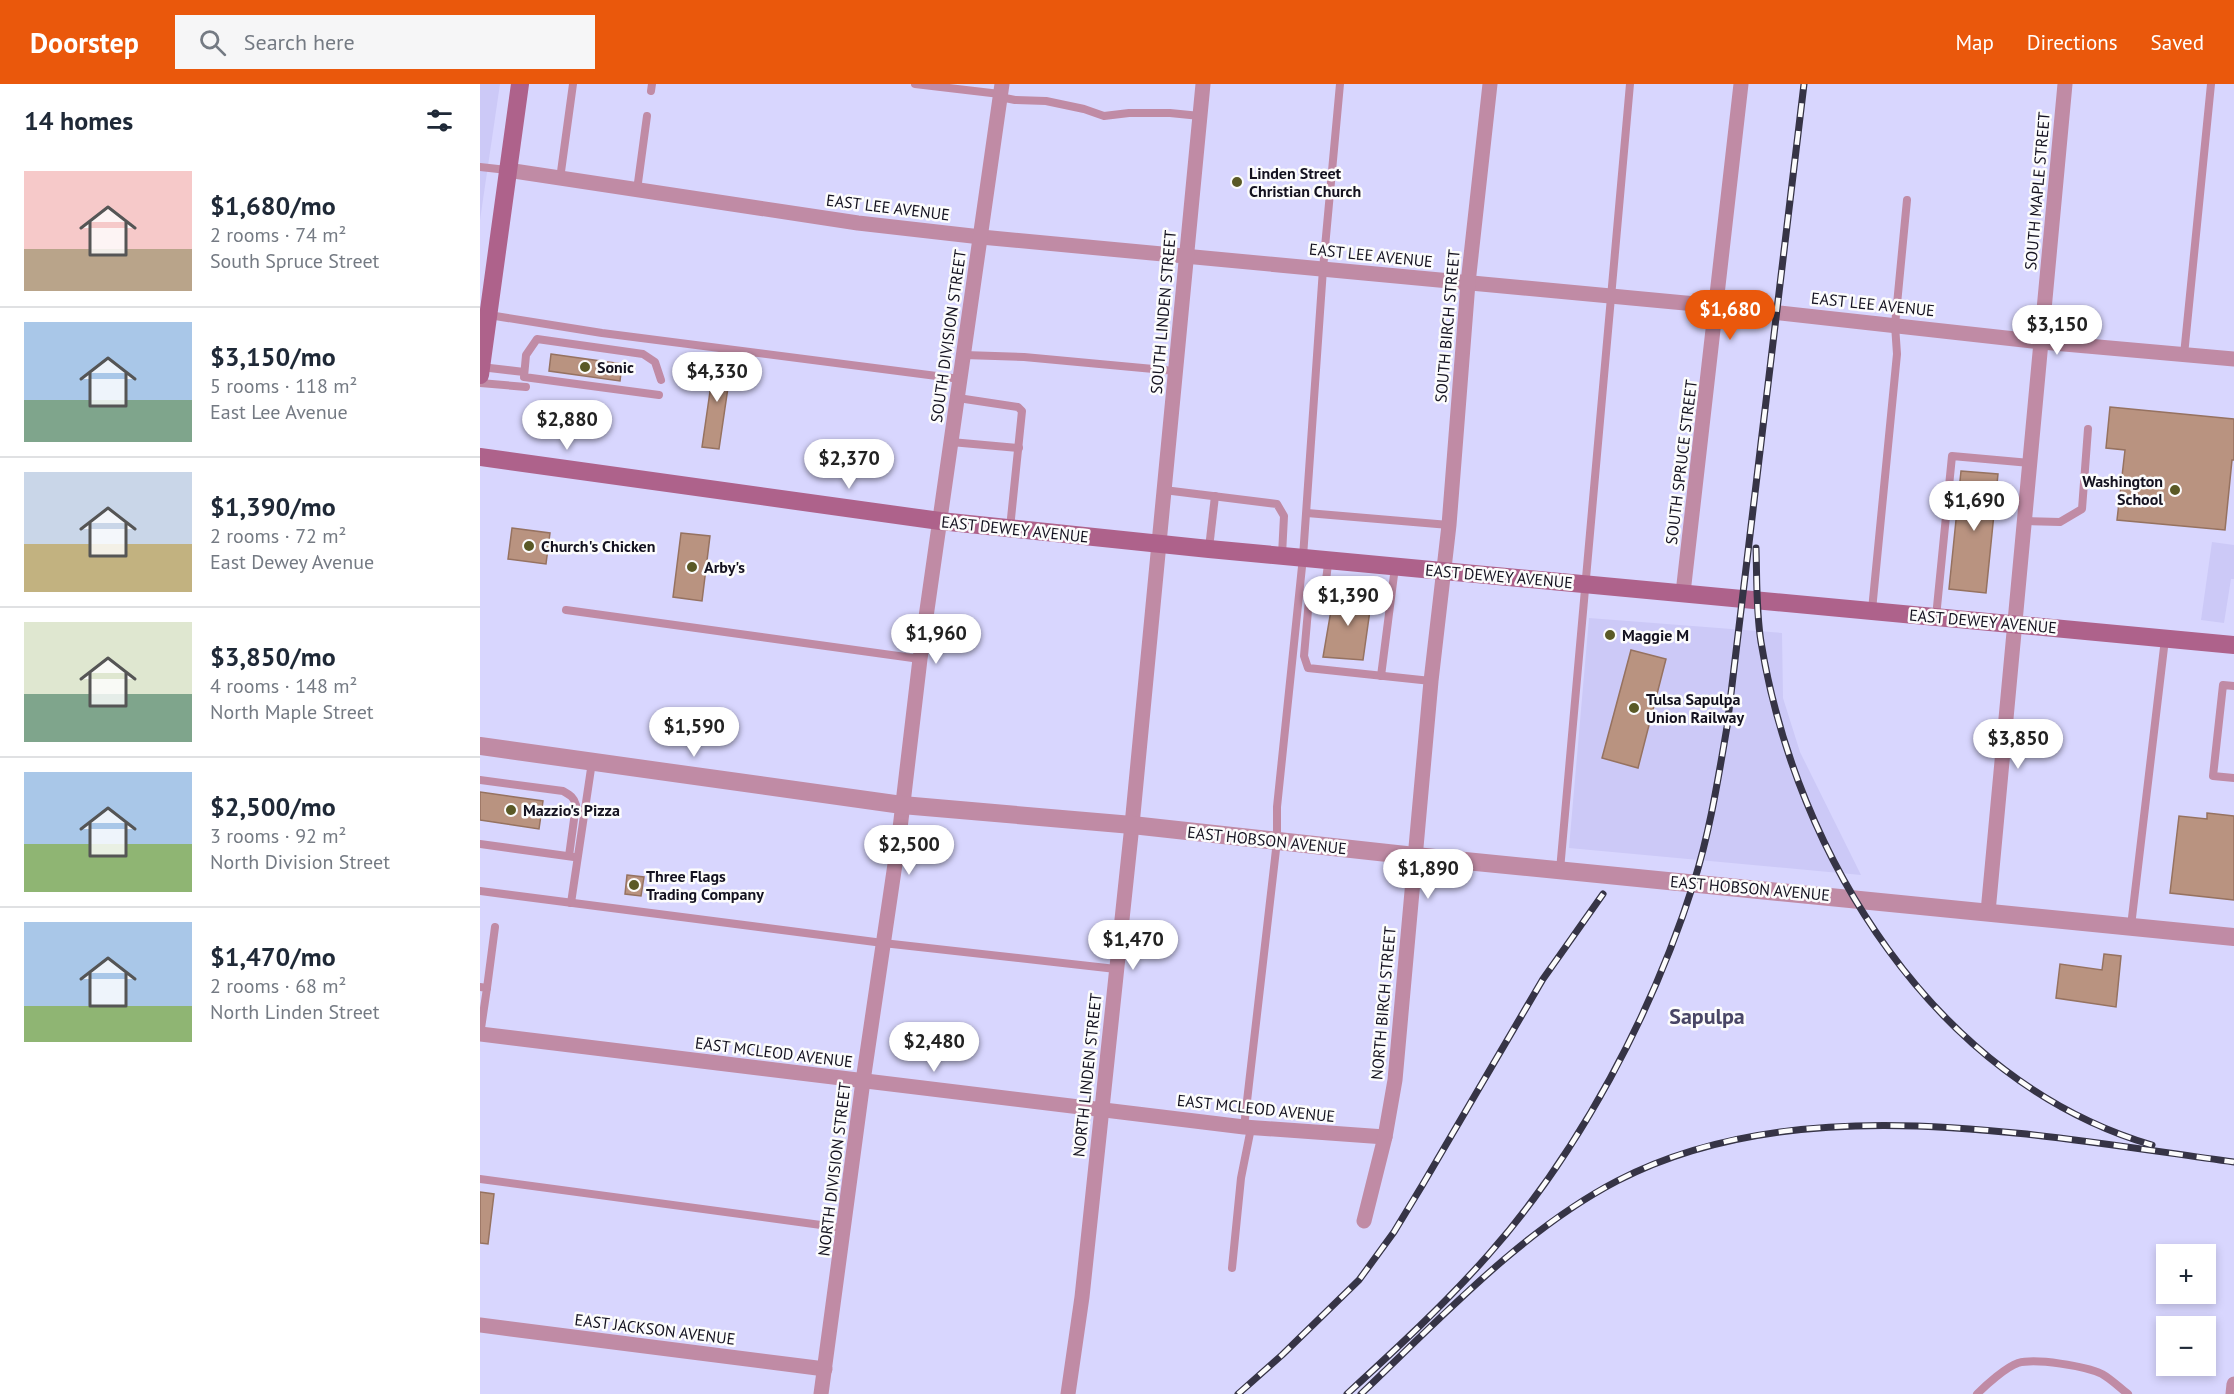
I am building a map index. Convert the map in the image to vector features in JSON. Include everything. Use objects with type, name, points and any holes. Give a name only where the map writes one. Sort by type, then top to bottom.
[{"type":"main road","points":[[480,375],[488,315],[485,291],[520,84]]},
{"type":"main road","name":"EAST DEWEY AVENUE","points":[[480,457],[940,521],[1209,549],[2234,645]]},
{"type":"street","name":"SOUTH LINDEN STREET","points":[[1159,544],[1203,84]]},
{"type":"street","name":"SOUTH BIRCH STREET","points":[[1444,571],[1468,283],[1490,84]]},
{"type":"street","name":"SOUTH SPRUCE STREET","points":[[1683,593],[1718,306],[1741,84]]},
{"type":"street","name":"SOUTH MAPLE STREET","points":[[1988,912],[2065,84]]},
{"type":"street","name":"SOUTH DIVISION STREET","points":[[940,521],[1001,92]]},
{"type":"street","name":"EAST LEE AVENUE","points":[[507,170],[858,223],[981,237],[1718,306],[2042,342],[2234,359]]},
{"type":"street","name":"NORTH DIVISION STREET","points":[[821,1394],[940,521]]},
{"type":"street","name":"NORTH LINDEN STREET","points":[[1068,1394],[1082,1297],[1159,544]]},
{"type":"street","name":"NORTH BIRCH STREET","points":[[1364,1221],[1385,1137],[1395,1080],[1431,681],[1444,571]]},
{"type":"street","name":"EAST HOBSON AVENUE","points":[[480,746],[902,805],[1132,825],[1415,856],[2234,937]]},
{"type":"street","name":"EAST MCLEOD AVENUE","points":[[480,1035],[1248,1127],[1385,1137]]},
{"type":"street","name":"EAST JACKSON AVENUE","points":[[480,1325],[825,1369]]},
{"type":"street","points":[[2233,1394],[2234,1384]]},
{"type":"lane","points":[[560,179],[573,84]]},
{"type":"lane","points":[[915,84],[1001,92],[1015,100],[1055,103],[1104,116],[1129,113],[1200,116]]},
{"type":"lane","points":[[1232,1268],[1277,841],[1277,807],[1303,557],[1323,269],[1340,84]]},
{"type":"lane","points":[[1560,870],[1630,84]]},
{"type":"lane","points":[[2184,355],[2211,84]]},
{"type":"lane","points":[[637,190],[647,116]]},
{"type":"lane","points":[[480,166],[507,170]]},
{"type":"lane","points":[[1872,610],[1897,354],[1895,325],[1906,200]]},
{"type":"lane","points":[[488,315],[602,333],[960,379]]},
{"type":"lane","points":[[659,395],[524,377],[526,355],[537,339],[643,354],[655,363],[661,380]]},
{"type":"lane","points":[[964,354],[1024,357],[1175,371]]},
{"type":"lane","points":[[480,375],[524,372]]},
{"type":"lane","points":[[480,375],[526,387]]},
{"type":"lane","points":[[958,398],[1018,407],[1022,411],[1010,528]]},
{"type":"lane","points":[[2025,521],[2060,522],[2082,509],[2088,429]]},
{"type":"lane","points":[[951,442],[1019,448]]},
{"type":"lane","points":[[1936,617],[1952,456],[2030,463]]},
{"type":"lane","points":[[1164,490],[1277,504],[1284,516],[1282,555]]},
{"type":"lane","points":[[1209,549],[1215,496]]},
{"type":"lane","points":[[1306,513],[1449,525]]},
{"type":"lane","points":[[1328,560],[1326,585],[1317,596],[1309,599],[1304,656],[1308,668],[1431,681]]},
{"type":"lane","points":[[1381,676],[1395,566]]},
{"type":"lane","points":[[566,610],[920,659]]},
{"type":"lane","points":[[2131,926],[2165,638]]},
{"type":"lane","points":[[2234,686],[2223,685],[2213,776],[2234,778]]},
{"type":"lane","points":[[573,857],[592,762]]},
{"type":"lane","points":[[480,780],[563,791],[575,799],[571,903]]},
{"type":"lane","points":[[480,844],[573,857]]},
{"type":"lane","points":[[480,891],[883,943],[1116,969]]},
{"type":"lane","points":[[480,1035],[483,987],[495,927]]},
{"type":"lane","points":[[480,1179],[845,1228]]},
{"type":"lane","points":[[1977,1394],[1989,1382],[2018,1363],[2051,1362],[2081,1367],[2103,1375],[2128,1394]]},
{"type":"shaded area","points":[[480,84],[500,84],[480,220]]},
{"type":"shaded area","points":[[2212,542],[2234,545],[2234,579],[2231,579],[2224,623],[2201,620]]},
{"type":"shaded area","points":[[1589,618],[1782,633],[1783,698],[1800,752],[1861,875],[1569,848]]},
{"type":"building","name":"Sonic","points":[[551,354],[622,364],[620,381],[549,371]]},
{"type":"building","points":[[715,357],[732,360],[719,449],[702,447]]},
{"type":"building","name":"Washington School","points":[[2110,407],[2234,419],[2234,460],[2232,460],[2225,530],[2117,520],[2125,450],[2106,448]]},
{"type":"building","points":[[1961,471],[1998,474],[1986,593],[1949,589]]},
{"type":"building","name":"Church's Chicken","points":[[512,528],[550,533],[546,564],[508,559]]},
{"type":"building","name":"Arby's","points":[[681,533],[710,536],[702,601],[673,597]]},
{"type":"building","points":[[1334,593],[1372,596],[1363,660],[1323,657]]},
{"type":"building","name":"Tulsa Sapulpa Union Railway","points":[[1631,650],[1666,659],[1638,768],[1602,758]]},
{"type":"building","name":"Mazzio's Pizza","points":[[480,792],[543,801],[539,829],[480,820]]},
{"type":"building","points":[[2207,813],[2234,816],[2234,900],[2170,893],[2179,816],[2207,819]]},
{"type":"building","name":"Three Flags Trading Company","points":[[627,875],[644,877],[641,896],[625,894]]},
{"type":"building","points":[[2104,954],[2121,956],[2116,1007],[2056,998],[2060,964],[2102,970]]},
{"type":"building","points":[[480,1192],[494,1194],[488,1244],[480,1243]]},
{"type":"railway","points":[[1347,1394],[1420,1326],[1472,1273],[1522,1214],[1554,1171],[1583,1125],[1635,1030],[1677,931],[1705,844],[1727,727],[1804,84]]},
{"type":"railway","points":[[1756,548],[1759,630],[1779,722],[1806,802],[1843,878],[1888,950],[1942,1014],[2004,1070],[2074,1114],[2152,1145]]},
{"type":"railway","points":[[1238,1394],[1359,1280],[1394,1232],[1543,979],[1603,894]]},
{"type":"railway","points":[[1361,1394],[1482,1278],[1547,1225],[1617,1181],[1688,1152],[1763,1134],[1841,1126],[1921,1126],[2081,1141],[2234,1162]]},
{"type":"place","name":"Linden Street Christian Church","points":[[1237,182]]},
{"type":"place","name":"Sonic","points":[[585,367]]},
{"type":"place","name":"Washington School","points":[[2175,490]]},
{"type":"place","name":"Church's Chicken","points":[[529,546]]},
{"type":"place","name":"Arby's","points":[[692,567]]},
{"type":"place","name":"Maggie M","points":[[1610,635]]},
{"type":"place","name":"Tulsa Sapulpa Union Railway","points":[[1634,708]]},
{"type":"place","name":"Mazzio's Pizza","points":[[511,810]]},
{"type":"place","name":"Three Flags Trading Company","points":[[634,885]]},
{"type":"district","name":"Sapulpa","points":[[1707,1016]]}]
